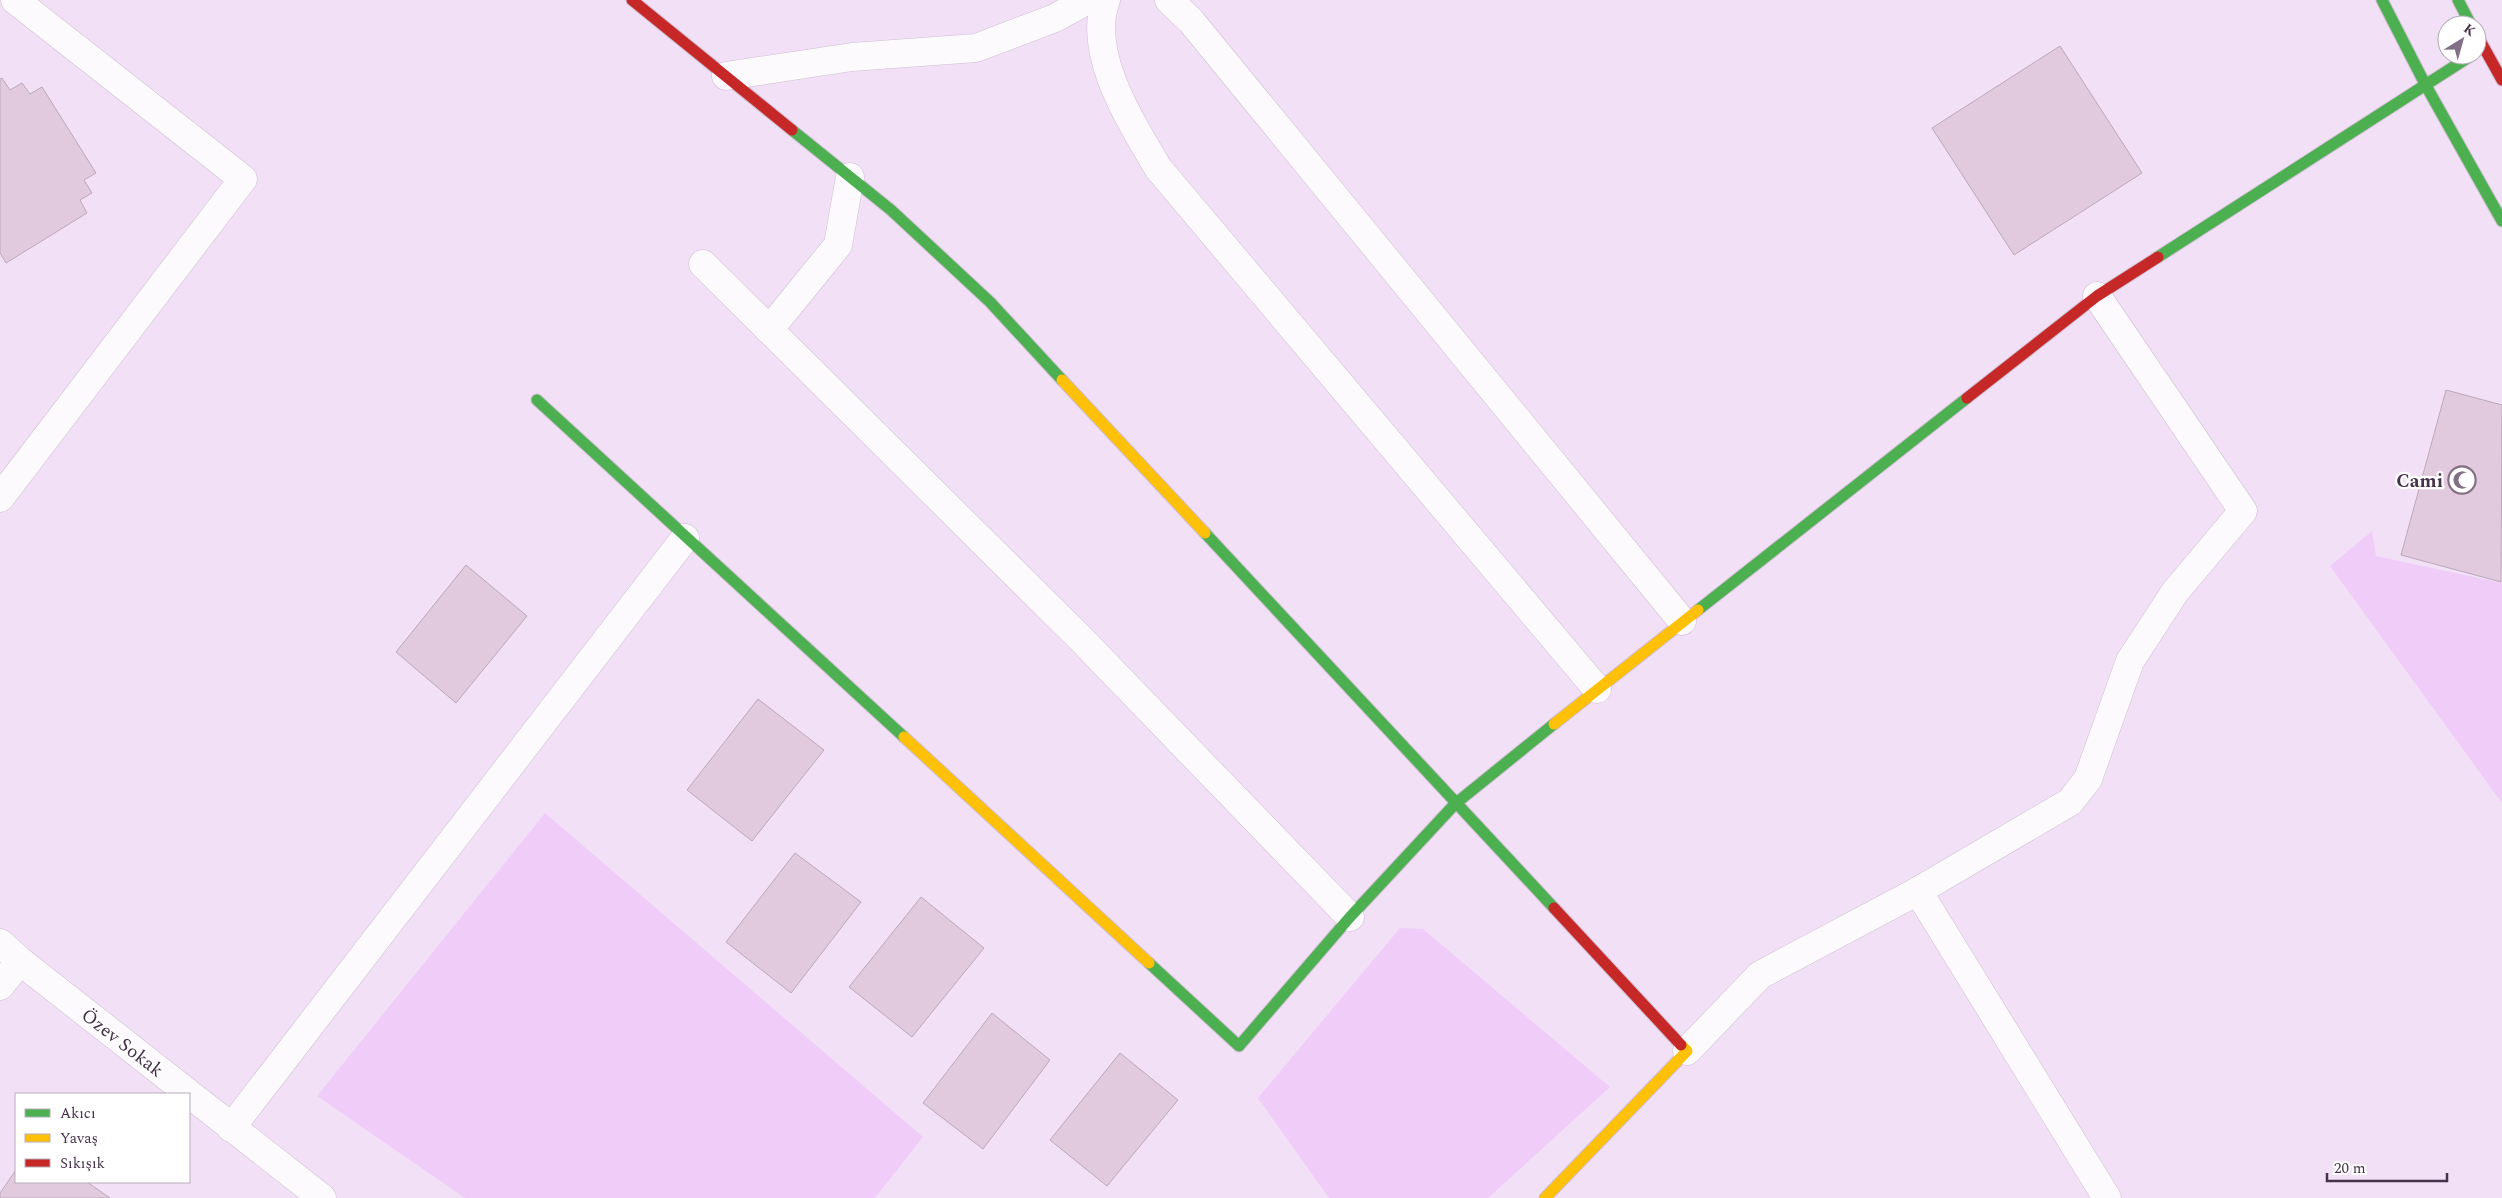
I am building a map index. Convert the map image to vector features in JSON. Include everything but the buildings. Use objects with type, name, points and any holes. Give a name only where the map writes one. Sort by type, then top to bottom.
[{"type":"street","points":[[0,498],[243,179],[15,0]]},
{"type":"street","points":[[632,0],[891,210],[990,302],[1455,804],[1687,1051]]},
{"type":"street","points":[[726,76],[852,58],[976,48],[1055,18],[1088,0]]},
{"type":"street","points":[[1106,0],[1100,42],[1121,102],[1158,168],[1597,688]]},
{"type":"street","points":[[1169,0],[1191,21],[1682,621]]},
{"type":"street","points":[[2382,0],[2425,84],[2502,221]]},
{"type":"street","points":[[2458,0],[2464,15]]},
{"type":"street","points":[[2487,59],[2502,80]]},
{"type":"street","points":[[537,400],[1239,1046],[1350,917],[1455,804],[1597,688],[2097,296],[2425,84],[2449,65]]},
{"type":"street","points":[[769,330],[838,245],[850,177]]},
{"type":"street","points":[[703,264],[1083,641],[1350,917]]},
{"type":"street","points":[[1545,1198],[1760,975],[1918,891],[2070,802],[2088,779],[2130,661],[2175,592],[2243,511],[2097,296]]},
{"type":"street","points":[[231,1128],[685,538]]},
{"type":"street","points":[[1918,891],[2107,1198]]},
{"type":"street","name":"Özev Sokak","points":[[0,986],[10,952],[187,1093]]},
{"type":"street","name":"Özev Sokak","points":[[190,1095],[322,1198]]},
{"type":"shaded area","points":[[2372,531],[2376,556],[2502,583],[2502,803],[2330,566]]},
{"type":"shaded area","points":[[545,813],[923,1137],[875,1198],[465,1198],[317,1096]]},
{"type":"shaded area","points":[[1400,928],[1423,929],[1610,1087],[1488,1198],[1329,1198],[1258,1098]]},
{"type":"traffic: fast","points":[[2382,0],[2425,84],[2502,221]]},
{"type":"traffic: fast","points":[[2458,0],[2466,15]]},
{"type":"traffic: fast","points":[[2158,257],[2456,65]]},
{"type":"traffic: fast","points":[[792,130],[891,210],[990,302],[1062,380]]},
{"type":"traffic: fast","points":[[1698,610],[1967,398]]},
{"type":"traffic: fast","points":[[537,400],[904,737]]},
{"type":"traffic: fast","points":[[1205,533],[1554,908]]},
{"type":"traffic: fast","points":[[1149,963],[1239,1046],[1350,917],[1455,804],[1554,724]]},
{"type":"traffic: slow","points":[[1062,380],[1205,533]]},
{"type":"traffic: slow","points":[[1554,724],[1698,610]]},
{"type":"traffic: slow","points":[[904,737],[1149,963]]},
{"type":"traffic: slow","points":[[1545,1198],[1687,1051],[1681,1045]]},
{"type":"traffic: jam","points":[[632,0],[792,130]]},
{"type":"traffic: jam","points":[[2487,53],[2502,80]]},
{"type":"traffic: jam","points":[[1967,398],[2097,296],[2158,257]]},
{"type":"traffic: jam","points":[[1554,908],[1681,1045]]},
{"type":"place","name":"Cami","points":[[2462,480]]}]
